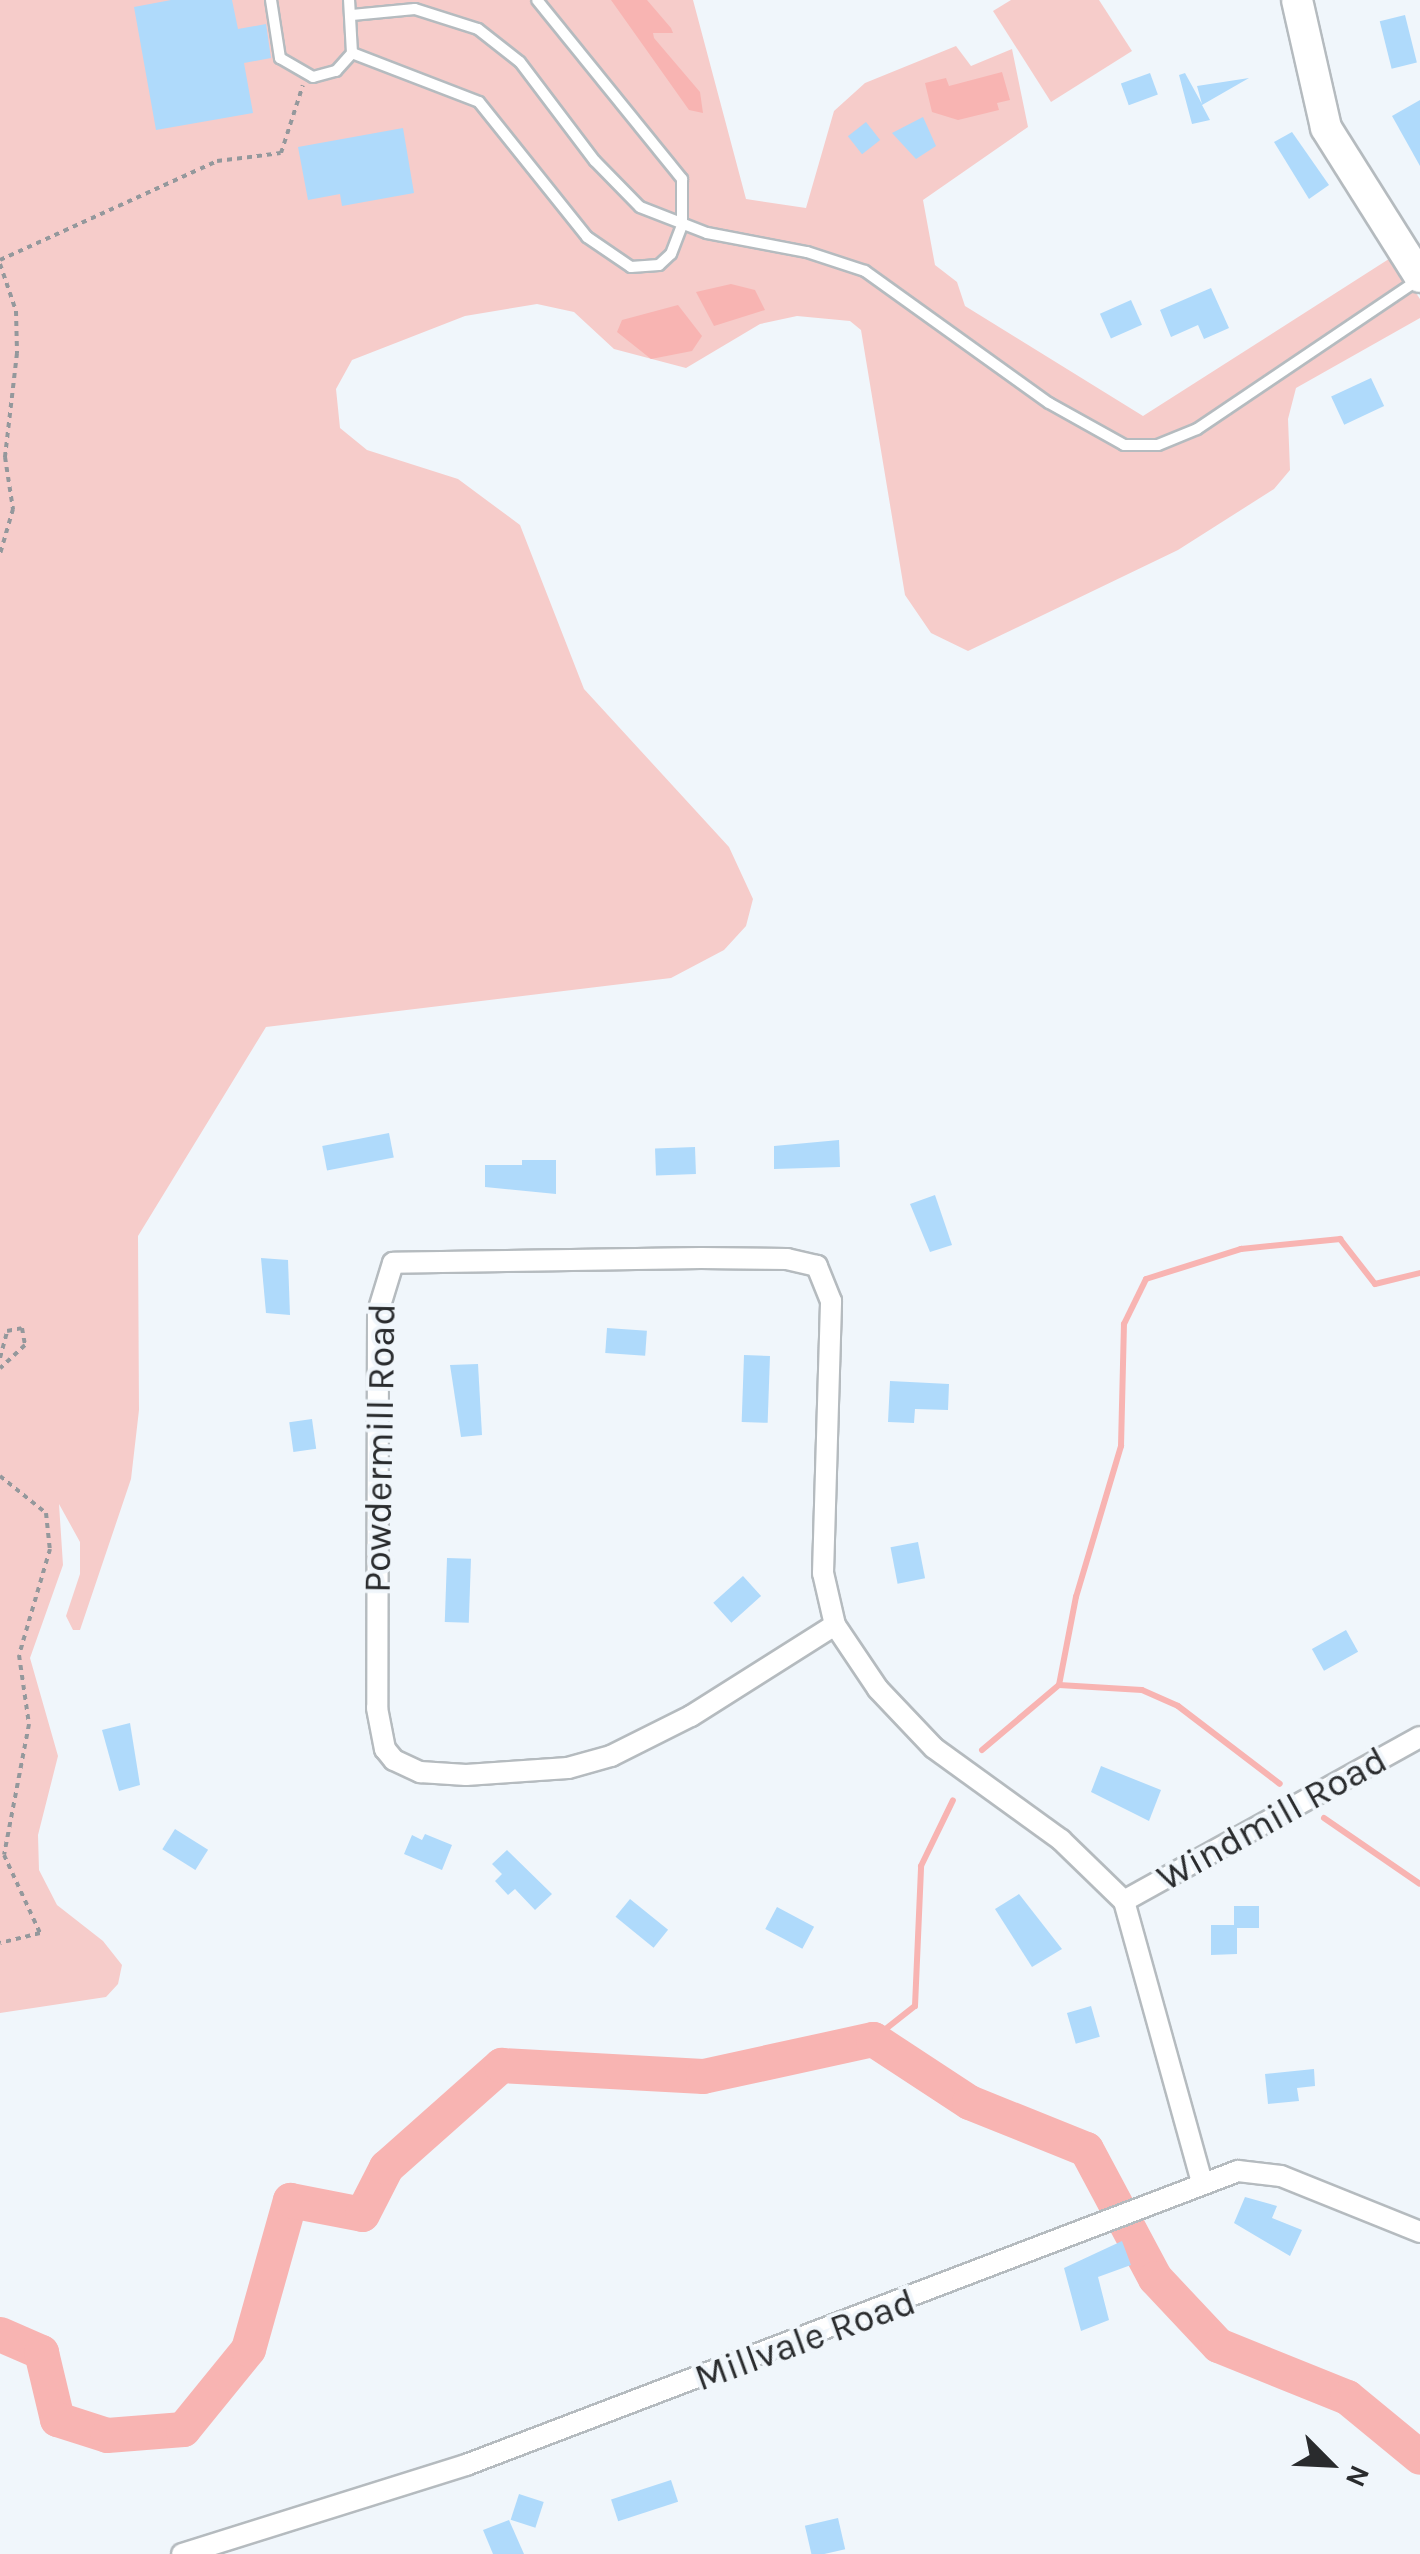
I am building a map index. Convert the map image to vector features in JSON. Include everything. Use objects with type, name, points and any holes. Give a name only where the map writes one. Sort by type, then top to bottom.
[{"type":"street","points":[[1297,0],[1326,128],[1420,278]]},
{"type":"street","name":"Powdermill Road","points":[[835,1625],[692,1716],[610,1756],[568,1768],[466,1774],[420,1772],[394,1760],[385,1749],[376,1708],[378,1312],[394,1263],[701,1258],[787,1259],[817,1266],[830,1301],[823,1574],[835,1625],[878,1689],[934,1748],[1061,1840],[1124,1901]]},
{"type":"street","name":"Windmill Road","points":[[1124,1901],[1420,1737]]},
{"type":"street","points":[[1124,1901],[1202,2182]]},
{"type":"street","name":"Millvale Road","points":[[182,2554],[466,2465],[1238,2171],[1281,2176],[1420,2232]]},
{"type":"lane","points":[[271,0],[276,51],[306,76],[329,74],[352,53],[349,0]]},
{"type":"lane","points":[[352,53],[479,102],[572,224],[624,264],[659,265],[672,254],[682,225],[682,178],[537,0]]},
{"type":"lane","points":[[352,15],[415,9],[490,36],[528,72],[624,193],[682,225],[865,271],[1083,426],[1138,446],[1197,429],[1420,278]]},
{"type":"path","points":[[0,554],[13,509],[6,457],[17,353],[16,311],[0,262],[218,161],[281,153],[306,76]]},
{"type":"path","points":[[0,1358],[7,1331],[22,1328],[25,1346],[0,1368]]},
{"type":"path","points":[[0,1476],[46,1513],[50,1549],[19,1655],[29,1724],[4,1856],[40,1933],[0,1943]]},
{"type":"shaded area","points":[[0,0],[693,0],[746,199],[806,208],[834,111],[865,83],[956,46],[971,66],[1012,49],[1028,127],[923,200],[935,265],[957,282],[965,306],[1143,416],[1392,257],[1420,299],[1420,318],[1296,388],[1288,419],[1290,470],[1274,489],[1178,550],[968,651],[931,633],[905,595],[861,330],[850,321],[797,316],[760,324],[686,368],[614,349],[574,312],[537,304],[465,316],[352,360],[336,389],[340,428],[367,450],[458,479],[520,525],[584,689],[729,847],[753,899],[746,926],[724,950],[671,978],[266,1027],[138,1236],[139,1410],[131,1479],[80,1630],[73,1630],[66,1616],[80,1574],[80,1542],[59,1504],[63,1565],[30,1658],[58,1756],[38,1835],[39,1870],[57,1905],[103,1941],[122,1965],[118,1984],[106,1997],[0,2013]]},
{"type":"shaded area","points":[[611,0],[647,0],[671,28],[673,33],[653,33],[654,38],[700,92],[703,113],[689,110]]},
{"type":"shaded area","points":[[1011,0],[1099,0],[1132,51],[1051,102],[993,11]]},
{"type":"shaded area","points":[[1002,72],[1010,100],[997,103],[999,110],[958,120],[932,112],[925,83],[946,78],[949,86]]},
{"type":"shaded area","points":[[731,284],[755,290],[765,310],[714,326],[696,292]]},
{"type":"shaded area","points":[[678,305],[702,336],[692,351],[651,359],[617,332],[622,320]]},
{"type":"building","points":[[171,0],[232,0],[238,29],[266,24],[271,58],[244,63],[253,113],[156,130],[134,7]]},
{"type":"building","points":[[1405,15],[1417,63],[1392,69],[1380,21]]},
{"type":"building","points":[[1150,73],[1158,95],[1129,105],[1121,84]]},
{"type":"building","points":[[1185,73],[1202,104],[1197,86],[1249,78],[1202,105],[1210,120],[1192,124],[1179,75]]},
{"type":"building","points":[[1420,100],[1420,166],[1392,116]]},
{"type":"building","points":[[923,117],[936,146],[916,159],[892,133]]},
{"type":"building","points":[[866,122],[880,140],[862,154],[848,136]]},
{"type":"building","points":[[403,128],[414,193],[342,206],[340,194],[308,200],[298,147]]},
{"type":"building","points":[[1292,132],[1329,185],[1309,199],[1274,142]]},
{"type":"building","points":[[1211,288],[1229,328],[1204,339],[1198,325],[1171,337],[1160,310]]},
{"type":"building","points":[[1131,300],[1142,325],[1111,338],[1100,314]]},
{"type":"building","points":[[1371,378],[1384,406],[1344,425],[1331,397]]},
{"type":"building","points":[[389,1133],[394,1158],[327,1171],[322,1146]]},
{"type":"building","points":[[839,1140],[840,1167],[774,1169],[774,1146]]},
{"type":"building","points":[[695,1147],[696,1174],[656,1175],[655,1148]]},
{"type":"building","points":[[522,1160],[556,1160],[556,1194],[485,1187],[485,1165],[522,1165]]},
{"type":"building","points":[[935,1195],[952,1245],[930,1252],[910,1204]]},
{"type":"building","points":[[261,1258],[288,1260],[290,1315],[266,1313]]},
{"type":"building","points":[[607,1328],[647,1331],[645,1356],[605,1353]]},
{"type":"building","points":[[744,1355],[770,1356],[768,1423],[742,1422]]},
{"type":"building","points":[[478,1364],[482,1435],[461,1437],[450,1365]]},
{"type":"building","points":[[890,1381],[949,1384],[948,1410],[915,1409],[914,1423],[888,1422]]},
{"type":"building","points":[[312,1419],[316,1449],[293,1452],[289,1422]]},
{"type":"building","points":[[918,1542],[925,1578],[898,1584],[891,1547]]},
{"type":"building","points":[[447,1558],[471,1559],[469,1623],[445,1622]]},
{"type":"building","points":[[743,1576],[761,1596],[731,1623],[713,1603]]},
{"type":"building","points":[[1346,1630],[1358,1652],[1324,1671],[1312,1649]]},
{"type":"building","points":[[130,1723],[140,1785],[119,1791],[102,1730]]},
{"type":"building","points":[[1101,1766],[1161,1790],[1149,1821],[1091,1792]]},
{"type":"building","points":[[175,1829],[208,1850],[195,1870],[162,1849]]},
{"type":"building","points":[[425,1834],[452,1845],[442,1870],[404,1854],[412,1835],[422,1840]]},
{"type":"building","points":[[507,1850],[552,1894],[535,1910],[515,1889],[508,1895],[495,1881],[502,1874],[492,1864]]},
{"type":"building","points":[[1019,1894],[1062,1949],[1032,1967],[995,1909]]},
{"type":"building","points":[[630,1899],[668,1930],[654,1948],[616,1917]]},
{"type":"building","points":[[1234,1906],[1259,1906],[1259,1928],[1237,1928],[1237,1954],[1211,1955],[1211,1925],[1234,1925]]},
{"type":"building","points":[[777,1907],[814,1927],[802,1949],[765,1929]]},
{"type":"building","points":[[1091,2006],[1100,2037],[1076,2044],[1067,2013]]},
{"type":"building","points":[[1314,2069],[1315,2086],[1297,2088],[1299,2101],[1268,2104],[1265,2074]]},
{"type":"building","points":[[1245,2197],[1277,2206],[1272,2218],[1302,2230],[1290,2256],[1234,2223]]},
{"type":"building","points":[[1122,2241],[1131,2265],[1098,2277],[1109,2320],[1081,2331],[1064,2268]]},
{"type":"building","points":[[671,2480],[678,2502],[618,2521],[611,2499]]},
{"type":"building","points":[[519,2494],[544,2502],[535,2528],[511,2520]]},
{"type":"building","points":[[838,2518],[845,2549],[811,2554],[805,2526]]},
{"type":"building","points":[[509,2520],[524,2554],[493,2554],[483,2530]]},
{"type":"waterway","points":[[982,1750],[1059,1685],[1076,1597],[1121,1446],[1124,1324],[1146,1279],[1241,1249],[1340,1239],[1375,1284],[1420,1273]]},
{"type":"waterway","points":[[1059,1685],[1142,1690],[1178,1706],[1280,1784]]},
{"type":"waterway","points":[[873,2039],[915,2006],[921,1866],[953,1800]]},
{"type":"waterway","points":[[1324,1818],[1420,1884]]},
{"type":"waterway","points":[[0,2334],[41,2352],[57,2419],[107,2435],[183,2429],[248,2349],[290,2200],[362,2214],[386,2167],[501,2065],[703,2076],[873,2039],[969,2102],[1086,2149],[1155,2278],[1218,2345],[1347,2397],[1420,2457]]}]
